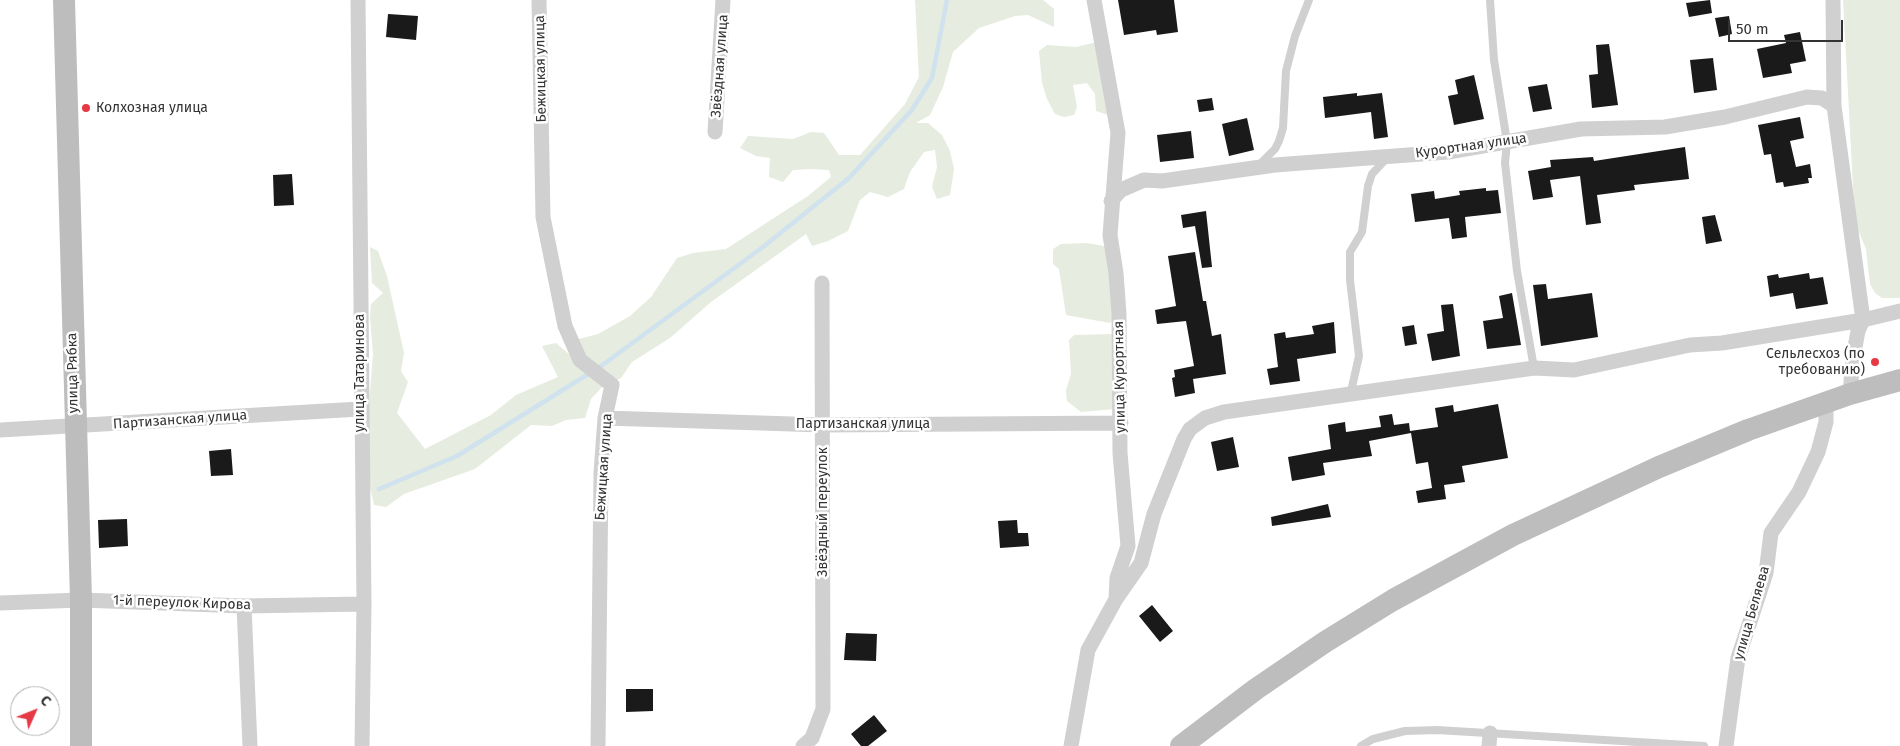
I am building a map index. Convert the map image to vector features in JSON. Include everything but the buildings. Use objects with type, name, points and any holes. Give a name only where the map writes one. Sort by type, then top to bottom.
[{"type":"main road","name":"улица Рябка","points":[[64,0],[74,427],[81,600],[81,746]]},
{"type":"main road","points":[[1181,746],[1256,689],[1325,642],[1393,600],[1513,535],[1659,467],[1748,430],[1850,394],[1900,380]]},
{"type":"street","name":"улица Татаринова","points":[[358,0],[360,409],[364,604],[362,746]]},
{"type":"street","name":"Бежицкая улица","points":[[539,0],[543,217],[566,326],[580,360],[612,385],[606,418],[601,473],[598,746]]},
{"type":"street","name":"Звёздная улица","points":[[715,132],[724,0]]},
{"type":"street","name":"улица Курортная","points":[[1071,746],[1088,650],[1116,600],[1117,578],[1128,546],[1120,453],[1120,314],[1110,235],[1111,201],[1116,168],[1118,133],[1094,0]]},
{"type":"street","points":[[1833,0],[1834,106],[1863,320],[1858,331],[1853,358],[1850,394]]},
{"type":"street","name":"Курортная улица","points":[[1111,201],[1121,190],[1144,180],[1162,180],[1256,168],[1448,152],[1581,129],[1665,127],[1725,118],[1807,97],[1822,98],[1834,106]]},
{"type":"street","name":"Звёздный переулок","points":[[807,742],[823,709],[822,283]]},
{"type":"street","points":[[1116,600],[1141,563],[1154,514],[1184,439],[1190,429],[1205,418],[1224,412],[1350,396],[1534,368],[1574,370],[1690,345],[1722,343],[1863,320],[1900,311]]},
{"type":"street","name":"улица Беляева","points":[[1726,746],[1738,658],[1766,573],[1771,533],[1799,492],[1818,452],[1826,422],[1826,404]]},
{"type":"street","name":"Партизанская улица","points":[[0,430],[360,409]]},
{"type":"street","name":"Партизанская улица","points":[[606,418],[823,425],[1121,423]]},
{"type":"street","name":"1-й переулок Кирова","points":[[0,603],[81,600],[244,606],[364,604]]},
{"type":"street","points":[[244,606],[250,746]]},
{"type":"lane","points":[[1256,168],[1274,149],[1283,128],[1286,71],[1295,36],[1309,0]]},
{"type":"lane","points":[[1490,0],[1494,60],[1507,142],[1505,164],[1517,271],[1534,368]]},
{"type":"lane","points":[[1350,396],[1359,356],[1350,280],[1350,252],[1362,232],[1368,186],[1372,174],[1390,156]]},
{"type":"lane","points":[[1361,746],[1373,739],[1405,731],[1490,740],[1704,746]]},
{"type":"shaded area","points":[[915,0],[1043,0],[1054,9],[1054,27],[1028,15],[1015,16],[979,28],[953,52],[943,87],[930,115],[916,123],[928,123],[942,135],[950,151],[954,169],[950,195],[937,199],[932,187],[937,167],[935,150],[924,152],[910,172],[904,189],[888,197],[870,192],[860,200],[848,231],[828,241],[812,246],[806,234],[711,302],[670,338],[632,362],[621,378],[602,387],[591,399],[585,418],[566,420],[552,426],[531,425],[475,469],[404,494],[386,507],[374,505],[370,487],[369,406],[373,354],[370,318],[371,304],[383,293],[372,283],[370,247],[378,251],[387,276],[404,353],[401,371],[408,382],[397,413],[425,449],[491,415],[516,395],[558,377],[542,346],[556,343],[570,355],[579,339],[598,334],[630,316],[651,297],[677,258],[693,253],[726,249],[808,196],[831,177],[829,170],[811,169],[793,170],[783,182],[769,177],[770,158],[756,156],[740,148],[748,136],[793,139],[811,132],[824,133],[839,155],[860,155],[905,104],[919,77]]},
{"type":"shaded area","points":[[1843,0],[1900,0],[1900,298],[1882,298],[1875,293],[1870,284],[1866,249],[1855,223]]},
{"type":"shaded area","points":[[1097,42],[1111,116],[1096,111],[1095,94],[1087,83],[1073,85],[1077,107],[1074,115],[1064,117],[1055,114],[1047,99],[1042,83],[1039,51],[1047,45],[1076,47]]},
{"type":"shaded area","points":[[1087,243],[1104,246],[1117,256],[1124,308],[1110,323],[1066,315],[1059,269],[1053,264],[1053,249],[1061,244]]},
{"type":"shaded area","points":[[1115,334],[1115,409],[1081,412],[1067,401],[1066,390],[1071,374],[1069,340],[1074,335]]},
{"type":"waterway","points":[[597,369],[763,247],[849,178],[912,110],[932,78],[947,0]]},
{"type":"waterway","points":[[379,489],[457,456],[590,373]]},
{"type":"place","name":"Колхозная улица","points":[[86,108]]},
{"type":"place","name":"Сельлесхоз (по требованию)","points":[[1875,362]]}]
